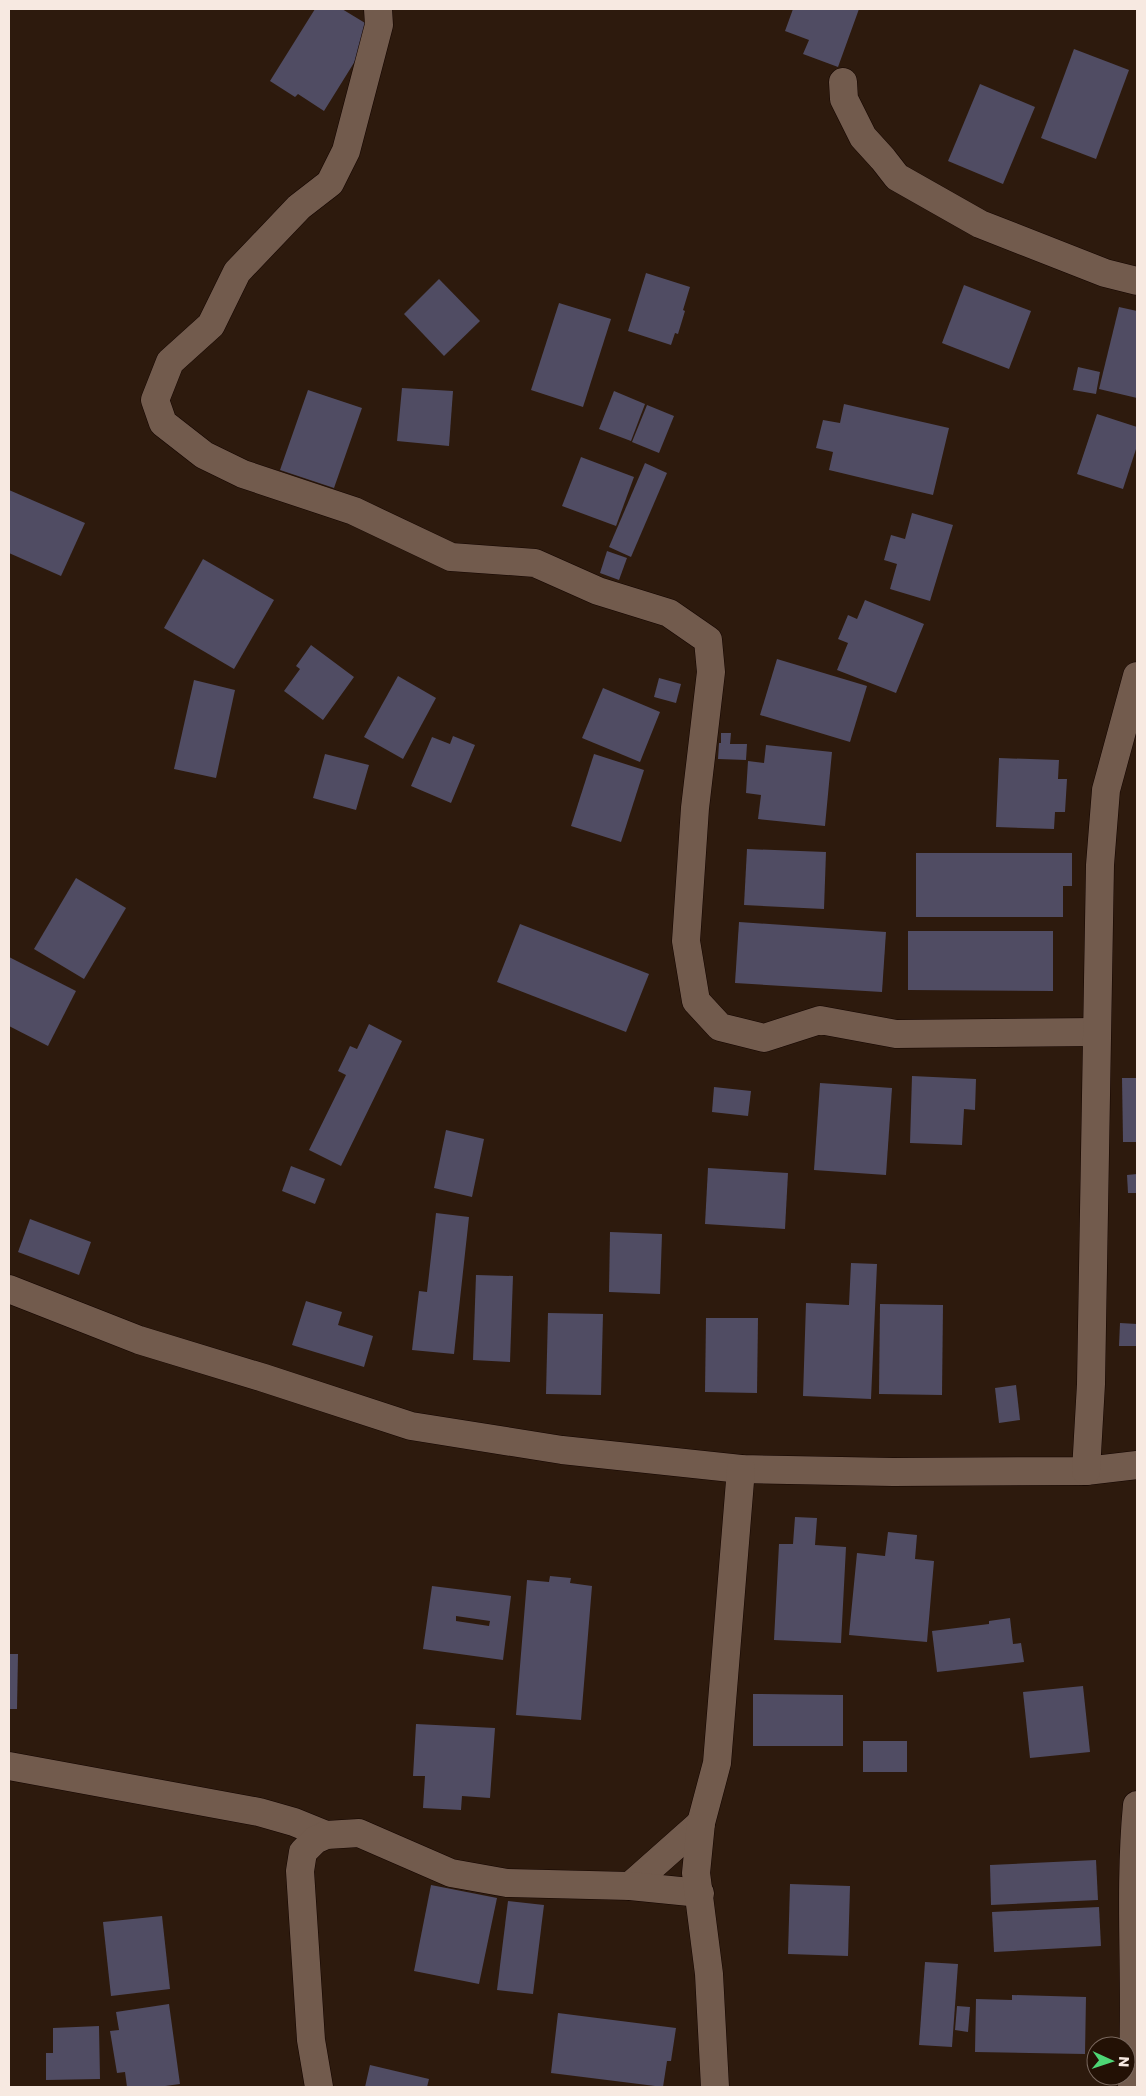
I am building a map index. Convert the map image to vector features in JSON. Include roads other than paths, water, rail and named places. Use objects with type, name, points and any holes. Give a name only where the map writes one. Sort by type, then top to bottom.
[{"type":"street","points":[[378,9],[378,25],[346,151],[330,183],[299,207],[237,272],[211,325],[170,362],[155,400],[163,423],[204,455],[243,474],[354,511],[451,557],[535,563],[598,591],[669,613],[708,640],[711,672],[695,808],[686,941],[696,1001],[720,1027],[764,1038],[820,1020],[896,1034],[1096,1032]]},
{"type":"street","points":[[843,82],[844,99],[862,138],[883,159],[897,177],[980,224],[1105,273],[1137,281]]},
{"type":"street","points":[[1086,1470],[1091,1384],[1096,1032],[1100,957],[1100,865],[1106,790],[1137,676]]},
{"type":"street","points":[[9,1289],[139,1340],[411,1426],[562,1450],[742,1469],[893,1472],[1086,1470],[1137,1466]]},
{"type":"street","points":[[715,2087],[709,1974],[696,1873],[700,1823],[716,1763],[742,1469]]},
{"type":"street","points":[[9,1766],[259,1812],[294,1822],[326,1835]]},
{"type":"street","points":[[1132,2087],[1135,2044],[1133,1932],[1137,1805]]},
{"type":"street","points":[[630,1886],[700,1823]]},
{"type":"street","points":[[319,2087],[311,2040],[300,1871],[303,1852],[315,1840],[326,1835],[358,1833],[451,1873],[498,1881],[630,1886],[700,1893]]}]
